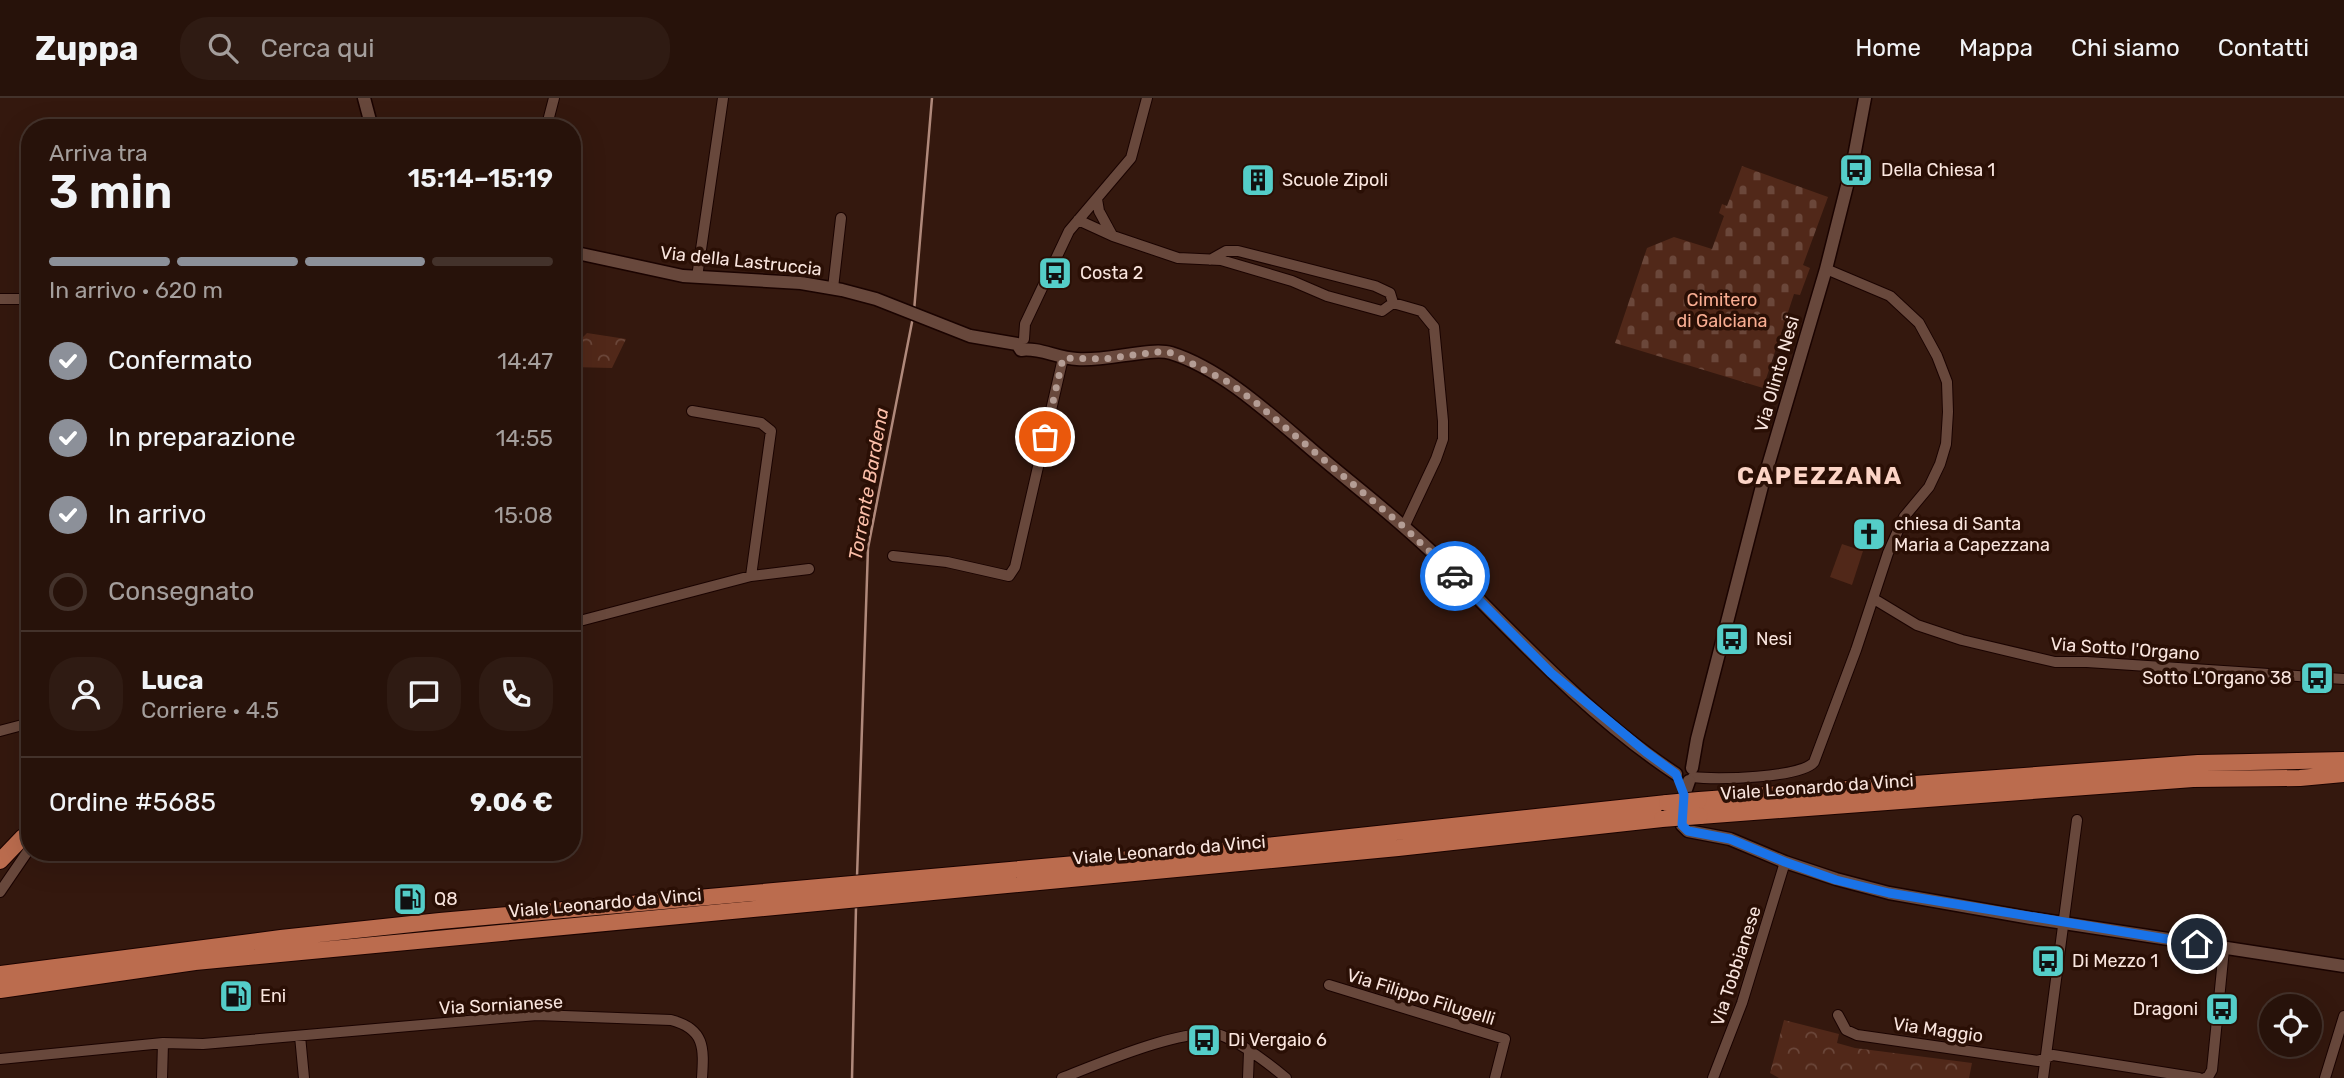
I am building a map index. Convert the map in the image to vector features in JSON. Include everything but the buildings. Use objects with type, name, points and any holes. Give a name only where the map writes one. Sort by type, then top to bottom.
[{"type":"highway","points":[[2198,763],[2344,750]]},
{"type":"highway","name":"Viale Leonardo da Vinci","points":[[0,990],[195,962],[1398,848],[1665,811],[1694,804],[2198,763],[2344,760]]},
{"type":"highway","name":"Viale Leonardo da Vinci","points":[[1694,804],[2344,774]]},
{"type":"highway","points":[[2300,778],[2344,782]]},
{"type":"highway","name":"Viale Leonardo da Vinci","points":[[0,974],[146,954],[440,921],[1665,811]]},
{"type":"highway","points":[[0,861],[21,842]]},
{"type":"highway","points":[[0,965],[99,953],[146,954]]},
{"type":"street","points":[[364,98],[370,119]]},
{"type":"street","points":[[549,119],[554,98]]},
{"type":"street","points":[[697,278],[723,98]]},
{"type":"street","points":[[1023,343],[1025,324],[1069,231],[1131,158],[1147,98]]},
{"type":"street","name":"Via Olinto Nesi","points":[[1685,773],[1697,739],[1762,486],[1826,269],[1853,162],[1865,98]]},
{"type":"street","points":[[1097,199],[1099,211],[1113,236]]},
{"type":"street","points":[[833,288],[841,218]]},
{"type":"street","points":[[1078,220],[1113,236],[1178,258],[1231,263],[1382,311],[1393,303]]},
{"type":"street","points":[[1210,260],[1226,251],[1238,251],[1375,286],[1390,293],[1393,303]]},
{"type":"street","points":[[1231,263],[1230,258],[1238,251]]},
{"type":"street","name":"Via della Lastruccia","points":[[581,254],[697,278],[767,280],[833,288],[866,296],[970,336],[1023,343],[1063,358],[1104,359],[1156,352],[1169,352],[1183,358],[1228,382],[1255,402],[1438,558],[1551,673],[1654,758],[1685,773]]},
{"type":"street","points":[[1826,269],[1890,296],[1919,323],[1937,356],[1947,382],[1946,444],[1941,464],[1929,486],[1905,517],[1888,553],[1819,750],[1810,767],[1796,773],[1732,778],[1685,773],[1694,804],[1682,822],[1684,828],[1730,839],[1836,880],[1889,893],[2224,949],[2344,966]]},
{"type":"street","points":[[0,299],[21,299]]},
{"type":"street","points":[[1393,303],[1421,311],[1434,327],[1443,421],[1443,439],[1436,459],[1404,527]]},
{"type":"street","points":[[893,556],[947,562],[1009,576],[1015,567],[1063,358]]},
{"type":"street","points":[[692,411],[761,423],[771,431],[751,576]]},
{"type":"street","points":[[581,622],[751,576],[809,569]]},
{"type":"street","name":"Via Sotto l'Organo","points":[[1874,599],[1917,625],[1962,640],[2055,662],[2344,679]]},
{"type":"street","points":[[0,731],[21,725]]},
{"type":"street","points":[[2043,1078],[2077,820]]},
{"type":"street","points":[[0,854],[21,841]]},
{"type":"street","points":[[0,892],[21,849]]},
{"type":"street","name":"Via Tobbianese","points":[[1713,1078],[1742,1003],[1785,862]]},
{"type":"street","points":[[2206,1078],[2211,1070],[2224,949]]},
{"type":"street","name":"Via Filippo Filugelli","points":[[1329,985],[1505,1039],[1494,1078]]},
{"type":"street","name":"Via Sornianese","points":[[300,1036],[537,1015],[671,1020],[684,1024],[698,1035],[704,1049],[702,1078]]},
{"type":"street","name":"Via Maggio","points":[[1838,1015],[1846,1030],[1857,1035],[2038,1060],[2053,1055],[2199,1078]]},
{"type":"street","points":[[2325,1078],[2344,1016]]},
{"type":"street","points":[[1062,1078],[1157,1043],[1190,1036],[1221,1035],[1286,1078]]},
{"type":"street","points":[[0,1059],[163,1043],[203,1044],[300,1036],[304,1078]]},
{"type":"street","points":[[162,1078],[163,1043]]},
{"type":"street","points":[[1248,1078],[1249,1052]]},
{"type":"green space","name":"Cimitero di Galciana","points":[[1742,166],[1828,197],[1803,265],[1810,268],[1800,295],[1794,294],[1763,388],[1615,343],[1647,248],[1674,237],[1712,249],[1724,216],[1719,213],[1722,204],[1727,206]]},
{"type":"green space","points":[[587,333],[626,339],[612,368],[581,367],[581,339]]},
{"type":"green space","points":[[1842,544],[1863,551],[1852,585],[1830,577]]},
{"type":"green space","points":[[1784,1020],[1839,1034],[1837,1043],[1855,1048],[1972,1063],[1969,1078],[1779,1078],[1770,1073]]},
{"type":"waterway","name":"Torrente Bardena","points":[[914,311],[932,98]]},
{"type":"waterway","name":"Torrente Bardena","points":[[857,877],[868,548],[913,317]]},
{"type":"waterway","name":"Torrente Bardena","points":[[852,1078],[856,907]]},
{"type":"way so far","points":[[1045,437],[1063,358],[1104,359],[1169,352],[1228,382],[1255,402],[1404,527],[1455,576]]},
{"type":"place","name":"Della Chiesa 1","points":[[1856,170]]},
{"type":"place","name":"Scuole Zipoli","points":[[1258,180]]},
{"type":"place","name":"Costa 2","points":[[1055,273]]},
{"type":"place","name":"chiesa di Santa Maria a Capezzana","points":[[1869,534]]},
{"type":"place","name":"Nesi","points":[[1732,639]]},
{"type":"place","name":"Sotto L'Organo 38","points":[[2317,678]]},
{"type":"place","name":"Q8","points":[[410,899]]},
{"type":"place","name":"Di Mezzo 1","points":[[2048,961]]},
{"type":"place","name":"Eni","points":[[236,996]]},
{"type":"place","name":"Dragoni","points":[[2222,1009]]},
{"type":"place","name":"Di Vergaio 6","points":[[1204,1040]]},
{"type":"district","name":"CAPEZZANA","points":[[1820,476]]},
{"type":"route","points":[[1455,576],[1551,673],[1676,774],[1684,795],[1682,825],[1688,831],[1730,839],[1836,880],[1889,893],[2197,944]]}]
